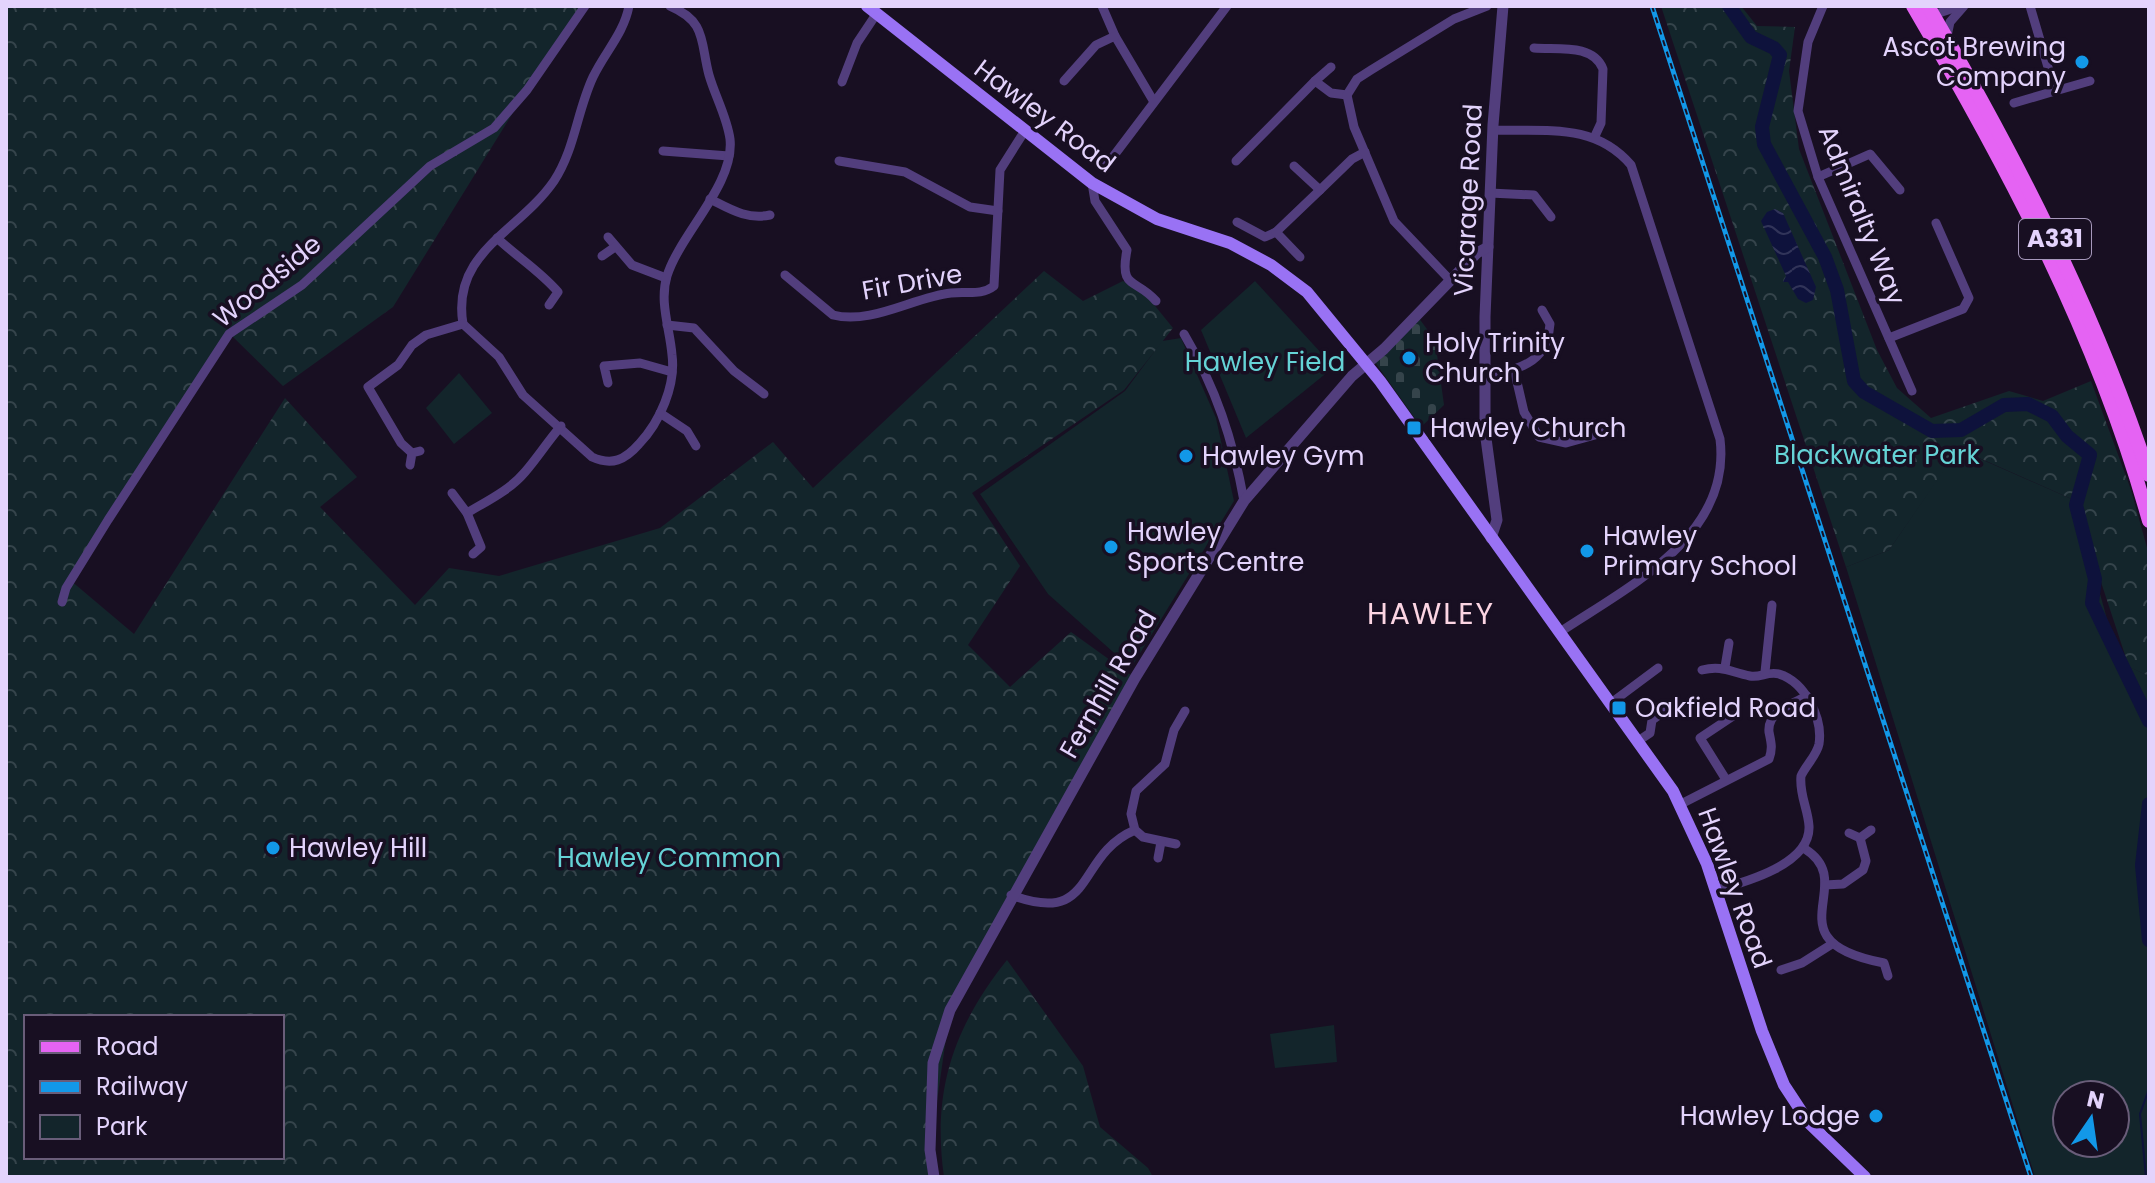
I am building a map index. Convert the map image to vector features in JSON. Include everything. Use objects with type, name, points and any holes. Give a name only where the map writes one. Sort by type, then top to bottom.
[{"type":"main road","name":"A331","points":[[1913,6],[1927,14],[1947,38],[2056,240],[2103,343],[2149,475]]},
{"type":"main road","name":"Hawley Road","points":[[874,9],[1024,132],[1092,183],[1157,219],[1207,233],[1271,265],[1307,292],[1408,423],[1681,804],[1716,890],[1762,1031],[1784,1085],[1820,1135],[1865,1177]]},
{"type":"main road","name":"A331","points":[[1927,14],[2046,248],[2099,374],[2149,521]]},
{"type":"street","name":"Woodside","points":[[62,602],[66,588],[108,520],[229,334],[302,285],[430,166],[494,128],[527,90],[585,6]]},
{"type":"street","points":[[629,6],[622,30],[592,78],[572,144],[556,178],[536,204],[497,238],[461,288],[463,324],[499,357],[523,395],[592,457],[604,462],[630,455],[660,413],[672,372],[666,278],[677,252],[710,199],[729,156],[730,140],[709,75],[700,30],[693,19],[670,6]]},
{"type":"street","points":[[1102,6],[1115,36],[1154,102]]},
{"type":"street","points":[[1106,166],[1227,6]]},
{"type":"street","points":[[1450,280],[1394,221],[1365,152],[1347,95],[1357,79],[1371,70],[1454,19],[1487,6]]},
{"type":"street","name":"Vicarage Road","points":[[1491,538],[1497,520],[1487,453],[1484,374],[1493,130],[1503,6]]},
{"type":"street","name":"Admiralty Way","points":[[1823,6],[1811,28],[1797,97],[1805,140],[1818,177],[1912,391]]},
{"type":"street","points":[[1927,14],[1962,6]]},
{"type":"street","points":[[1947,38],[1950,22],[1962,6]]},
{"type":"street","points":[[2030,6],[2055,91]]},
{"type":"street","points":[[842,82],[874,9]]},
{"type":"street","points":[[1064,81],[1096,45],[1115,36]]},
{"type":"street","points":[[1534,48],[1587,51],[1600,61],[1603,69],[1601,123],[1595,136]]},
{"type":"street","points":[[1236,161],[1331,67]]},
{"type":"street","points":[[1315,81],[1331,93],[1347,95]]},
{"type":"street","points":[[2014,103],[2090,81]]},
{"type":"street","points":[[1493,130],[1595,136],[1618,151],[1634,170],[1720,439],[1721,473],[1710,505],[1673,553],[1560,632]]},
{"type":"street","name":"Fir Drive","points":[[785,275],[833,315],[842,317],[891,309],[949,293],[986,292],[994,286],[996,273],[1000,170],[1024,132]]},
{"type":"street","points":[[663,151],[729,156]]},
{"type":"street","points":[[1237,222],[1265,237],[1276,232],[1352,159],[1365,152]]},
{"type":"street","points":[[1818,177],[1870,154],[1900,190]]},
{"type":"street","points":[[839,161],[905,172],[970,207],[998,211]]},
{"type":"street","points":[[1294,166],[1320,190]]},
{"type":"street","points":[[1092,183],[1095,201],[1127,250],[1123,271],[1130,285],[1149,293],[1156,301]]},
{"type":"street","points":[[1490,193],[1534,195],[1551,217]]},
{"type":"street","points":[[710,199],[740,214],[756,218],[770,215]]},
{"type":"street","points":[[1889,338],[1963,309],[1969,298],[1936,223]]},
{"type":"street","points":[[1276,232],[1300,257]]},
{"type":"street","points":[[608,237],[641,271],[666,278]]},
{"type":"street","points":[[497,238],[542,273],[558,292],[549,305]]},
{"type":"street","points":[[602,256],[615,247]]},
{"type":"street","name":"Fernhill Road","points":[[934,1177],[930,1150],[933,1063],[950,1010],[1011,895],[1135,678],[1244,501],[1364,367],[1477,253],[1488,247]]},
{"type":"street","points":[[1484,374],[1529,364],[1545,348],[1550,324],[1542,310]]},
{"type":"street","points":[[359,393],[398,365],[412,345],[426,335],[463,324]]},
{"type":"street","points":[[667,325],[694,328],[734,371],[764,394]]},
{"type":"street","points":[[1184,334],[1208,375],[1229,429],[1244,501]]},
{"type":"street","points":[[608,383],[604,366],[640,363],[672,372]]},
{"type":"street","points":[[1514,369],[1524,412],[1539,437],[1566,443],[1613,430]]},
{"type":"street","points":[[368,387],[401,443],[416,452],[410,465]]},
{"type":"street","points":[[660,413],[687,431],[696,446]]},
{"type":"street","points":[[467,513],[502,493],[526,471],[537,452],[561,426]]},
{"type":"street","points":[[452,493],[467,513],[480,540],[481,547],[473,554]]},
{"type":"street","points":[[1765,672],[1772,605]]},
{"type":"street","points":[[1725,667],[1729,643]]},
{"type":"street","points":[[1702,670],[1725,667],[1750,676],[1765,672],[1788,678],[1798,683],[1807,696],[1819,727],[1819,746],[1801,776],[1810,827],[1805,849],[1791,861],[1716,890]]},
{"type":"street","points":[[1611,703],[1658,668]]},
{"type":"street","points":[[1681,804],[1725,778],[1757,768],[1769,759],[1773,748],[1769,727],[1771,719],[1778,711],[1807,696]]},
{"type":"street","points":[[1638,741],[1650,733],[1652,720],[1666,710]]},
{"type":"street","points":[[1135,830],[1131,814],[1136,791],[1165,764],[1174,730],[1185,711]]},
{"type":"street","points":[[1725,778],[1700,738],[1733,716]]},
{"type":"street","points":[[1011,895],[1042,904],[1060,903],[1080,887],[1108,845],[1135,830]]},
{"type":"street","points":[[1135,830],[1161,842],[1176,844]]},
{"type":"street","points":[[1860,838],[1871,830]]},
{"type":"street","points":[[1849,833],[1860,838]]},
{"type":"street","points":[[1825,885],[1843,884],[1863,870],[1866,861],[1860,838]]},
{"type":"street","points":[[1158,858],[1161,842]]},
{"type":"street","points":[[1805,849],[1817,856],[1825,885],[1820,916],[1822,931],[1832,944],[1850,956],[1884,963],[1888,976]]},
{"type":"street","points":[[1781,970],[1802,963],[1832,944]]},
{"type":"green space","name":"Hawley Common","points":[[6,6],[585,6],[527,90],[393,307],[283,386],[230,334],[70,580],[134,634],[285,398],[357,477],[320,507],[415,605],[449,568],[499,576],[660,528],[773,442],[813,488],[1044,271],[1083,301],[1123,281],[1147,296],[1173,328],[1124,390],[972,493],[1020,566],[968,645],[1010,687],[1071,632],[1135,678],[950,1010],[930,1150],[935,1177],[6,1177]]},
{"type":"green space","name":"Blackwater Park","points":[[1661,6],[1741,6],[1757,26],[1795,27],[1789,71],[1799,149],[1877,350],[1897,388],[1931,418],[2009,391],[2043,401],[2091,381],[2131,490],[2149,555],[2149,676],[2129,667],[2074,500],[1959,449],[1889,550],[1846,567]]},
{"type":"green space","name":"Hawley Field","points":[[1255,281],[1334,367],[1246,438],[1201,330]]},
{"type":"green space","points":[[1418,317],[1435,340],[1444,405],[1421,427],[1375,362]]},
{"type":"green space","name":"Hawley Sports Centre","points":[[1181,338],[1216,418],[1234,501],[1131,668],[1048,594],[980,494],[1125,391],[1162,341]]},
{"type":"green space","points":[[459,373],[492,413],[454,444],[426,408]]},
{"type":"green space","points":[[1958,449],[2074,500],[2119,662],[2149,676],[2149,1177],[2035,1177],[1846,567],[1889,550]]},
{"type":"green space","points":[[1007,960],[1083,1066],[1100,1127],[1148,1168],[1153,1177],[944,1177],[941,1116],[951,1062],[973,1010]]},
{"type":"green space","points":[[1334,1025],[1337,1062],[1275,1068],[1270,1034]]},
{"type":"water","points":[[1775,209],[1783,213],[1816,287],[1813,300],[1806,303],[1798,299],[1788,282],[1783,282],[1786,276],[1761,221],[1767,212]]},
{"type":"waterway","points":[[1729,6],[1751,37],[1774,48],[1780,55],[1762,127],[1764,144],[1825,257],[1837,290],[1854,381],[1864,392],[1932,431],[1961,430],[2004,405],[2028,404],[2052,416],[2067,436],[2090,455],[2076,505],[2095,579],[2092,603],[2149,721]]},
{"type":"waterway","points":[[2149,804],[2142,865],[2149,940]]},
{"type":"waterway","points":[[2146,1177],[2140,1114],[2149,1089]]},
{"type":"railway","points":[[1652,6],[2031,1177]]},
{"type":"place","name":"Ascot Brewing Company","points":[[2082,62]]},
{"type":"place","name":"Holy Trinity Church","points":[[1409,358]]},
{"type":"place","name":"Hawley Church","points":[[1414,428]]},
{"type":"place","name":"Hawley Gym","points":[[1186,456]]},
{"type":"place","name":"Hawley Sports Centre","points":[[1111,547]]},
{"type":"place","name":"Hawley Primary School","points":[[1587,551]]},
{"type":"place","name":"Oakfield Road","points":[[1619,708]]},
{"type":"place","name":"Hawley Hill","points":[[273,848]]},
{"type":"place","name":"Hawley Lodge","points":[[1876,1116]]},
{"type":"district","name":"HAWLEY","points":[[1431,614]]}]
